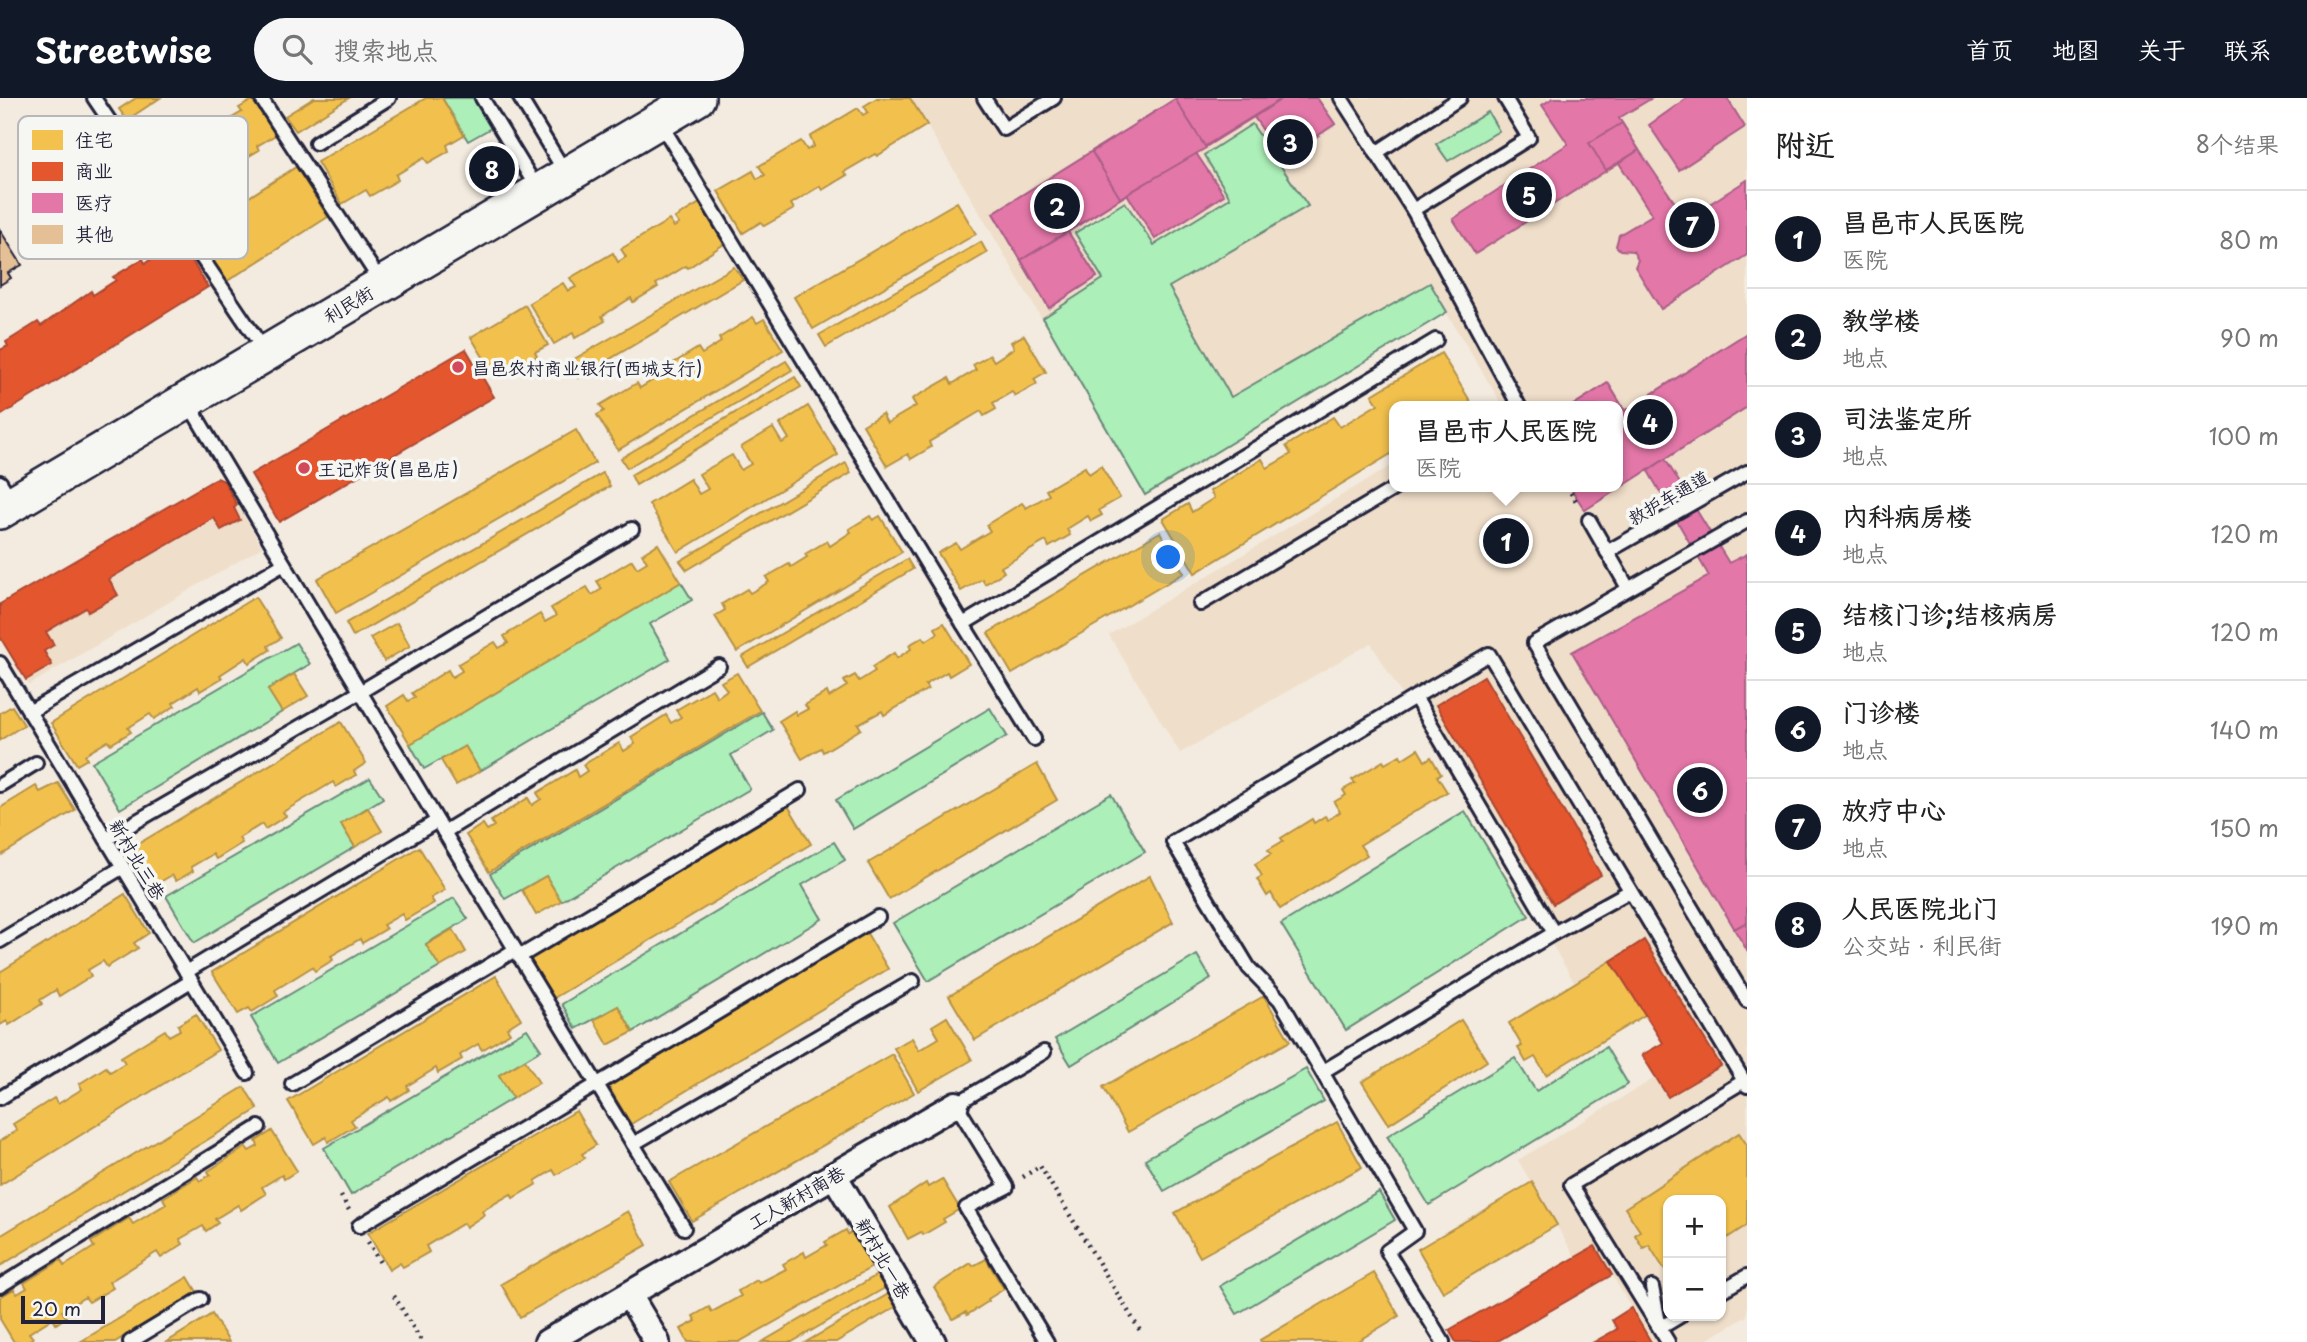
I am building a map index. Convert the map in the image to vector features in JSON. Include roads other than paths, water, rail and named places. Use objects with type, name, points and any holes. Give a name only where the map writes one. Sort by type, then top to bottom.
[{"type":"street","name":"利民街","points":[[4,499],[187,401],[697,98]]},
{"type":"street","name":"工人新村南巷","points":[[547,1342],[956,1104]]},
{"type":"street","name":"新村北一巷","points":[[835,1175],[933,1342]]},
{"type":"street","points":[[629,1295],[657,1342]]},
{"type":"lane","points":[[94,98],[106,116]]},
{"type":"lane","points":[[261,98],[382,284]]},
{"type":"lane","points":[[316,143],[389,98]]},
{"type":"lane","points":[[482,98],[553,183]]},
{"type":"lane","points":[[520,98],[553,183]]},
{"type":"lane","points":[[984,98],[1004,129],[1054,98]]},
{"type":"lane","points":[[1341,98],[1413,210],[1516,401]]},
{"type":"lane","points":[[1376,153],[1460,98]]},
{"type":"lane","points":[[1413,210],[1529,138],[1505,98]]},
{"type":"lane","points":[[659,120],[1034,739]]},
{"type":"lane","points":[[203,259],[266,353]]},
{"type":"lane","points":[[963,624],[1436,340]]},
{"type":"lane","points":[[187,401],[440,827],[684,1228]]},
{"type":"lane","name":"救护车通道","points":[[1607,552],[1747,472]]},
{"type":"lane","points":[[1200,604],[1389,491]]},
{"type":"lane","points":[[1589,520],[1628,588]]},
{"type":"lane","points":[[1747,521],[1534,643],[1747,1000]]},
{"type":"lane","points":[[106,839],[632,529]]},
{"type":"lane","points":[[29,712],[284,564]]},
{"type":"lane","points":[[1443,1342],[1387,1251],[1415,1231],[1280,1000],[1249,968],[1173,842],[1489,654],[1745,1083],[1571,1185],[1668,1342]]},
{"type":"lane","name":"新村北三巷","points":[[0,663],[247,1073]]},
{"type":"lane","points":[[0,1098],[188,976],[719,666]]},
{"type":"lane","points":[[1415,697],[1554,933]]},
{"type":"lane","points":[[0,785],[36,763]]},
{"type":"lane","points":[[292,1084],[800,790]]},
{"type":"lane","points":[[0,940],[123,867]]},
{"type":"lane","points":[[1322,1072],[1554,933],[1630,891]]},
{"type":"lane","points":[[359,1226],[878,918]]},
{"type":"lane","points":[[633,1144],[913,981]]},
{"type":"lane","name":"工人新村南巷","points":[[956,1104],[1044,1052]]},
{"type":"lane","points":[[956,1104],[1007,1187],[966,1208],[1047,1342]]},
{"type":"lane","points":[[0,1286],[259,1127]]},
{"type":"lane","points":[[1726,1288],[1747,1276]]},
{"type":"lane","points":[[1651,1287],[1660,1328]]},
{"type":"lane","points":[[130,1342],[201,1299]]},
{"type":"lane","points":[[1660,1328],[1672,1321]]},
{"type":"place","name":"司法鉴定所","points":[[1290,142]]},
{"type":"place","name":"人民医院北门","points":[[492,169]]},
{"type":"place","name":"结核门诊;结核病房","points":[[1529,195]]},
{"type":"place","name":"教学楼","points":[[1057,206]]},
{"type":"place","name":"放疗中心","points":[[1692,225]]},
{"type":"place","name":"昌邑农村商业银行(西城支行)","points":[[458,367]]},
{"type":"place","name":"内科病房楼","points":[[1650,422]]},
{"type":"place","name":"王记炸货(昌邑店)","points":[[304,468]]},
{"type":"place","name":"昌邑市人民医院","points":[[1506,541]]},
{"type":"place","name":"门诊楼","points":[[1700,790]]}]
